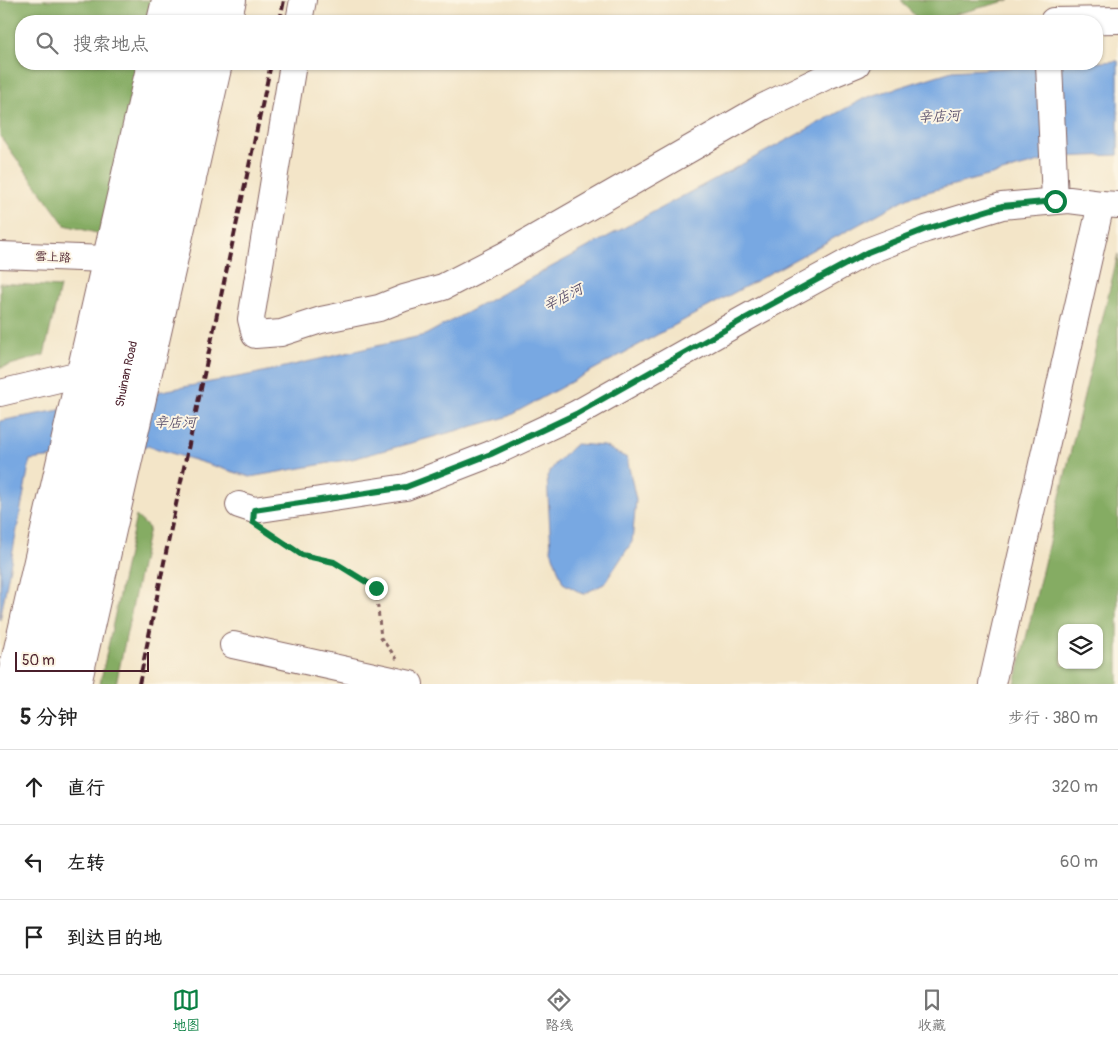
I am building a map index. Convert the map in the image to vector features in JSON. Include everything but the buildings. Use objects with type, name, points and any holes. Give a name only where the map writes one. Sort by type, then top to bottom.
[{"type":"main road","points":[[183,15],[186,0]]},
{"type":"main road","points":[[207,15],[211,0]]},
{"type":"main road","name":"Shuinan Road","points":[[56,684],[115,477],[105,381],[171,70]]},
{"type":"main road","name":"Shuinan Road","points":[[17,681],[65,491],[105,381],[195,70]]},
{"type":"street","points":[[161,15],[165,0]]},
{"type":"street","points":[[229,15],[233,0]]},
{"type":"street","points":[[300,15],[303,0]]},
{"type":"street","points":[[1103,20],[1118,20]]},
{"type":"street","points":[[105,381],[106,259],[149,70]]},
{"type":"street","points":[[105,381],[216,70]]},
{"type":"street","points":[[291,70],[251,320],[255,335],[281,333],[321,320],[379,308],[404,298],[443,287],[505,256],[763,107],[843,70]]},
{"type":"street","points":[[992,684],[1109,204],[1069,200],[1055,189],[1049,70]]},
{"type":"street","points":[[247,507],[396,489],[414,484],[491,454],[576,414],[744,319],[868,252],[926,229],[1055,189]]},
{"type":"street","name":"雪上路","points":[[0,255],[106,259]]},
{"type":"street","points":[[0,393],[105,381]]},
{"type":"street","points":[[78,684],[115,477]]},
{"type":"street","points":[[233,645],[410,684]]},
{"type":"path","points":[[247,507],[253,522],[302,555],[334,562],[376,588],[381,638],[398,661]]},
{"type":"green space","points":[[0,0],[154,0],[150,15],[15,15],[15,70],[138,70],[100,234],[65,225],[0,136]]},
{"type":"green space","points":[[901,0],[1010,0],[952,15],[914,15]]},
{"type":"green space","points":[[1118,254],[1118,684],[1015,684]]},
{"type":"green space","points":[[0,283],[60,287],[44,355],[0,368]]},
{"type":"green space","points":[[136,516],[149,528],[116,684],[100,684]]},
{"type":"water","name":"辛店河","points":[[1118,61],[1118,155],[1058,157],[909,197],[507,417],[352,459],[250,477],[148,446],[30,460],[0,620],[0,421],[254,374],[425,335],[865,98],[952,71],[1103,70],[1103,62]]},
{"type":"water","points":[[576,444],[604,446],[627,458],[636,500],[632,542],[604,584],[583,594],[563,583],[551,550],[547,476],[556,463]]},
{"type":"railway","points":[[281,15],[284,0]]},
{"type":"railway","points":[[139,684],[270,70]]},
{"type":"route","points":[[376,588],[334,562],[302,555],[253,522],[254,510],[406,487],[491,454],[576,414],[744,319],[868,252],[926,229],[1002,206],[1055,201]]}]
